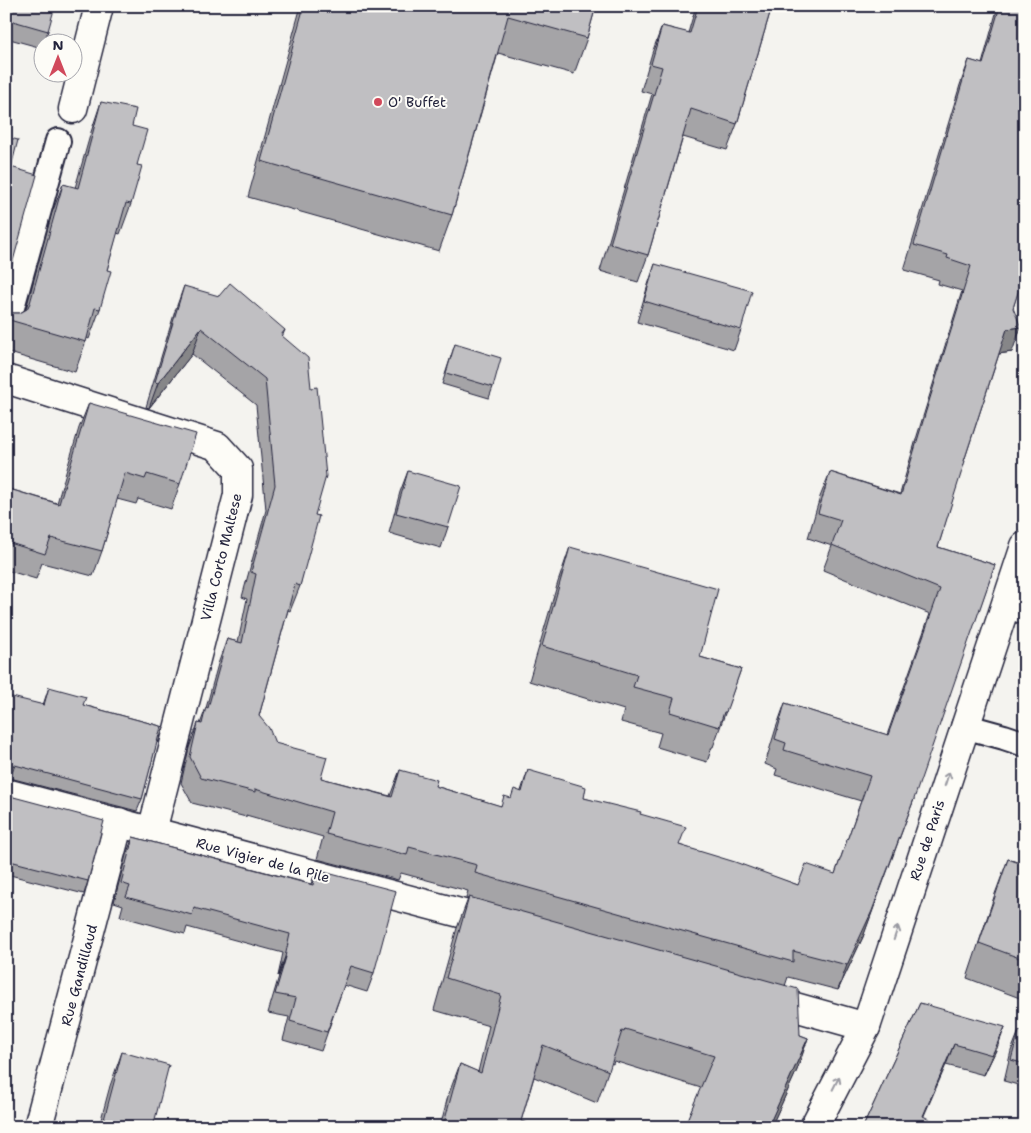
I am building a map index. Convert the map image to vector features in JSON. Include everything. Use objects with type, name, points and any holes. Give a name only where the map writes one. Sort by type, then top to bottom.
[{"type":"street","points":[[73,109],[99,6]]},
{"type":"street","name":"Villa Corto Maltese","points":[[6,379],[217,446],[238,469],[238,495],[152,831]]},
{"type":"street","name":"Rue de Paris","points":[[814,1127],[866,1027],[964,726],[1015,608],[1025,546]]},
{"type":"street","name":"Rue Vigier de la Pile","points":[[6,793],[522,930]]},
{"type":"street","name":"Rue Gandillaud","points":[[38,1127],[119,822]]},
{"type":"street","points":[[742,992],[866,1027]]},
{"type":"lane","points":[[6,329],[58,141]]},
{"type":"lane","points":[[964,726],[1025,744]]},
{"type":"building","points":[[6,6],[55,6],[48,31],[6,19]]},
{"type":"building","name":"O' Buffet","points":[[304,6],[596,6],[587,38],[508,16],[452,215],[261,161]]},
{"type":"building","points":[[698,6],[772,6],[737,124],[691,109],[648,255],[610,244],[662,67],[651,64],[662,26],[690,33]]},
{"type":"building","points":[[1000,6],[1025,6],[1025,271],[1013,308],[1021,327],[1007,329],[938,547],[995,565],[914,799],[872,911],[847,965],[793,951],[793,962],[475,873],[477,865],[409,847],[407,855],[326,834],[332,812],[255,789],[255,792],[201,778],[190,757],[198,723],[202,724],[206,707],[208,708],[227,639],[242,643],[256,574],[251,572],[275,485],[265,379],[201,328],[158,383],[155,382],[184,286],[219,296],[230,283],[285,330],[281,335],[308,358],[311,388],[317,387],[326,476],[315,515],[319,516],[300,586],[295,584],[259,716],[269,728],[275,743],[327,757],[321,778],[392,797],[400,770],[437,780],[435,786],[501,806],[504,796],[511,798],[514,789],[522,792],[528,770],[586,787],[584,798],[641,812],[640,814],[686,827],[679,845],[735,862],[798,885],[806,864],[835,874],[870,776],[784,750],[786,743],[775,739],[785,703],[888,735],[940,589],[832,545],[841,520],[818,513],[830,472],[901,495],[971,266],[947,258],[948,255],[914,245],[969,60],[983,64]]},
{"type":"building","points":[[101,102],[136,109],[132,126],[147,130],[137,165],[142,166],[131,204],[126,203],[107,270],[111,271],[100,309],[95,308],[86,342],[6,319],[6,308],[13,313],[20,313],[27,309],[30,303],[63,184],[78,188]]},
{"type":"building","points":[[6,137],[18,140],[11,167],[37,175],[6,286]]},
{"type":"building","points":[[655,264],[752,291],[741,330],[644,301]]},
{"type":"building","points":[[455,344],[501,358],[493,387],[446,373]]},
{"type":"building","points":[[89,403],[196,434],[180,484],[147,474],[145,479],[125,473],[102,551],[51,538],[45,554],[10,543],[8,548],[6,547],[6,488],[59,504]]},
{"type":"building","points":[[408,471],[461,486],[448,527],[396,513]]},
{"type":"building","points":[[570,547],[718,589],[700,657],[741,669],[719,727],[670,712],[674,698],[633,687],[637,675],[542,646]]},
{"type":"building","points":[[49,687],[86,697],[83,705],[164,727],[163,731],[161,727],[142,799],[15,765],[6,765],[6,698],[8,696],[44,705]]},
{"type":"building","points":[[6,795],[104,821],[88,881],[6,860]]},
{"type":"building","points":[[133,837],[313,885],[316,870],[396,891],[374,973],[351,966],[327,1032],[290,1021],[296,998],[275,994],[286,957],[290,934],[194,908],[192,915],[126,897],[130,886],[121,883]]},
{"type":"building","points":[[1008,859],[1025,865],[1025,960],[979,943]]},
{"type":"building","points":[[469,897],[798,989],[800,1035],[808,1038],[768,1127],[684,1127],[714,1056],[625,1029],[624,1032],[622,1031],[609,1071],[543,1045],[521,1121],[537,1127],[443,1127],[460,1064],[481,1073],[501,995],[446,978]]},
{"type":"building","points":[[920,1003],[1005,1027],[992,1055],[954,1044],[923,1116],[945,1127],[863,1127]]},
{"type":"building","points":[[1019,1031],[1025,1032],[1025,1064],[1011,1060]]},
{"type":"building","points":[[122,1052],[169,1065],[153,1127],[102,1127]]},
{"type":"place","name":"O' Buffet","points":[[378,102]]}]
